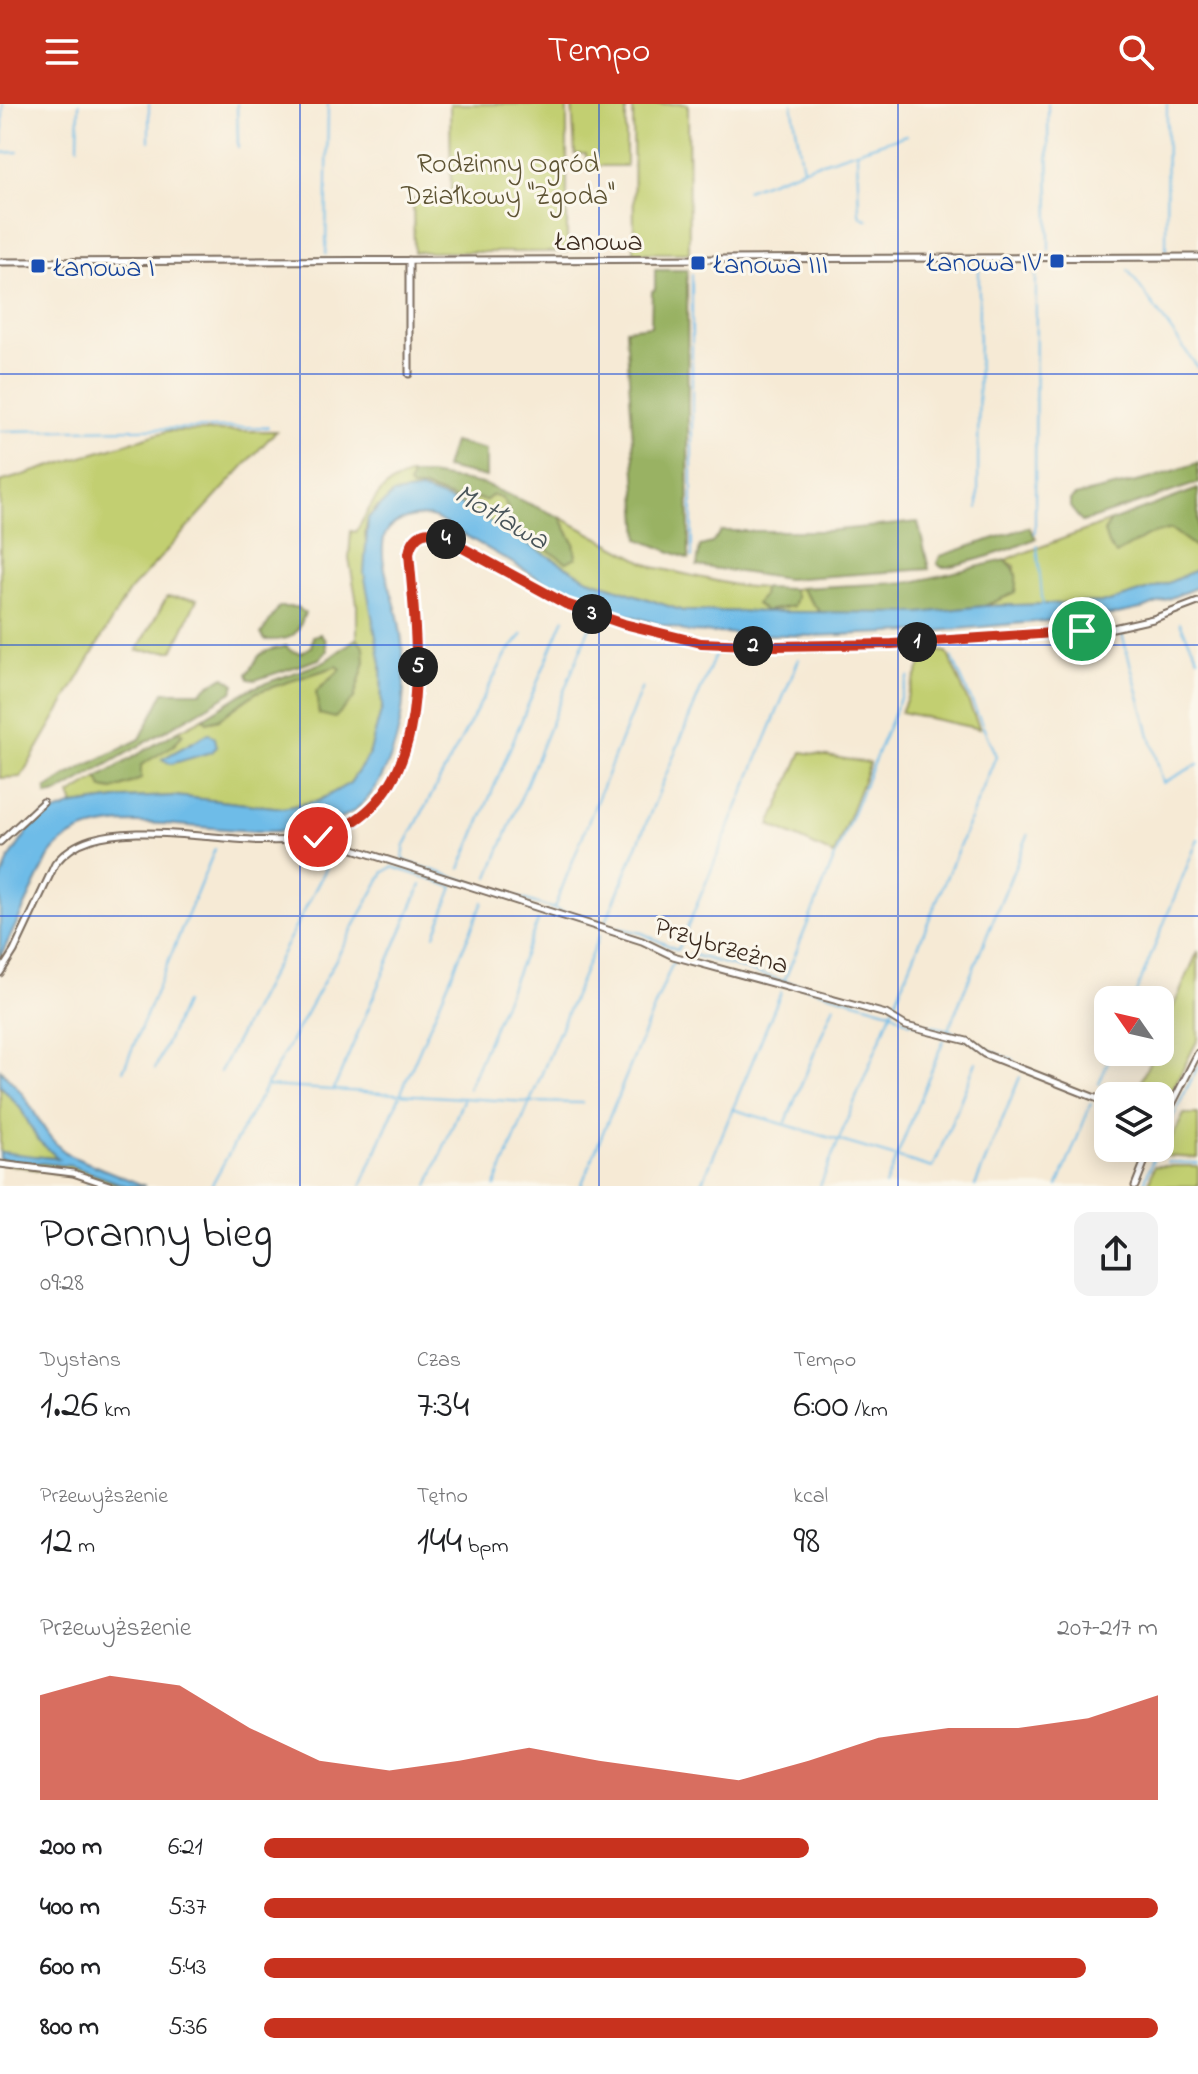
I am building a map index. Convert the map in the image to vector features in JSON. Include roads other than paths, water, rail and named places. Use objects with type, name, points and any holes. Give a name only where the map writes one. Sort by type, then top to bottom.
[{"type":"street","name":"Łanowa","points":[[0,262],[1198,257]]},
{"type":"street","points":[[409,260],[409,374]]},
{"type":"street","name":"Przybrzeżna","points":[[0,973],[14,951],[55,864],[80,843],[103,836],[167,832],[276,840],[318,837],[350,824],[374,806],[386,791],[401,759],[412,719],[418,665],[409,553],[411,543],[423,533],[430,531],[437,534],[566,604],[624,624],[701,643],[776,646],[892,644],[1113,628],[1153,619],[1198,602]]},
{"type":"street","points":[[0,842],[43,802]]},
{"type":"street","name":"Przybrzeżna","points":[[318,837],[642,941],[673,956],[886,1014],[906,1026],[967,1041],[984,1054],[1094,1097]]},
{"type":"street","points":[[1174,1100],[1198,1053]]},
{"type":"street","points":[[1135,1186],[1144,1162]]},
{"type":"street","points":[[0,1164],[73,1173],[112,1186]]},
{"type":"water","points":[[421,490],[457,503],[588,579],[683,611],[920,613],[984,606],[1109,602],[1168,583],[1198,569],[1198,587],[1145,608],[1112,615],[938,631],[812,636],[688,632],[606,609],[559,590],[435,518],[421,516],[405,519],[392,526],[384,538],[383,559],[399,622],[404,685],[394,749],[376,787],[346,816],[306,829],[259,831],[114,824],[75,834],[48,858],[0,958],[0,883],[9,859],[28,831],[43,816],[74,805],[124,798],[175,796],[283,808],[318,801],[350,783],[369,755],[382,708],[381,664],[364,573],[368,518],[393,494]]},
{"type":"water","points":[[209,733],[215,738],[217,747],[211,752],[171,764],[162,759]]},
{"type":"water","points":[[0,1069],[20,1091],[63,1151],[145,1186],[127,1186],[71,1166],[0,1159],[0,1152],[59,1159],[38,1140],[21,1109],[0,1085]]},
{"type":"waterway","points":[[3,104],[3,144]]},
{"type":"waterway","points":[[78,146],[79,104]]},
{"type":"waterway","points":[[149,104],[149,141]]},
{"type":"waterway","points":[[237,104],[238,147]]},
{"type":"waterway","points":[[326,254],[328,104]]},
{"type":"waterway","points":[[746,190],[803,169],[792,104]]},
{"type":"waterway","points":[[1048,104],[1049,250]]},
{"type":"waterway","points":[[1166,250],[1167,104]]},
{"type":"waterway","points":[[804,168],[906,135]]},
{"type":"waterway","points":[[0,153],[18,152]]},
{"type":"waterway","points":[[857,153],[859,212],[868,220]]},
{"type":"waterway","points":[[978,508],[979,266]]},
{"type":"waterway","points":[[1128,270],[1198,368]]},
{"type":"waterway","points":[[1035,533],[1036,271]]},
{"type":"waterway","points":[[692,274],[692,557]]},
{"type":"waterway","points":[[0,431],[268,427]]},
{"type":"waterway","points":[[1037,545],[1043,607]]},
{"type":"waterway","points":[[460,869],[564,618]]},
{"type":"waterway","points":[[1180,623],[1198,658]]},
{"type":"waterway","points":[[489,877],[591,624]]},
{"type":"waterway","points":[[523,634],[507,653],[405,845],[403,857],[407,862],[604,925],[642,933],[678,950],[799,659]]},
{"type":"waterway","points":[[1122,634],[1163,783],[1198,764]]},
{"type":"waterway","points":[[605,924],[715,655]]},
{"type":"waterway","points":[[820,1186],[996,756],[952,657]]},
{"type":"waterway","points":[[785,979],[909,676]]},
{"type":"waterway","points":[[554,908],[642,687]]},
{"type":"waterway","points":[[947,1033],[1028,835]]},
{"type":"waterway","points":[[1139,986],[1198,839]]},
{"type":"waterway","points":[[123,1071],[215,849]]},
{"type":"waterway","points":[[220,1072],[333,855]]},
{"type":"waterway","points":[[211,1186],[384,872],[393,867],[453,887],[435,935]]},
{"type":"waterway","points":[[334,1089],[421,885]]},
{"type":"waterway","points":[[361,1186],[483,902]]},
{"type":"waterway","points":[[468,1089],[538,921]]},
{"type":"waterway","points":[[495,1186],[599,936]]},
{"type":"waterway","points":[[690,954],[890,1011],[908,1022],[948,1029],[966,1039]]},
{"type":"waterway","points":[[581,1186],[673,962]]},
{"type":"waterway","points":[[701,1186],[781,992]]},
{"type":"waterway","points":[[155,1069],[184,1003]]},
{"type":"waterway","points":[[786,1122],[834,1005]]},
{"type":"waterway","points":[[885,1186],[944,1039]]},
{"type":"waterway","points":[[975,1044],[1014,1061]]},
{"type":"waterway","points":[[732,1109],[933,1168],[976,1062]]},
{"type":"waterway","points":[[1100,1082],[1106,1066]]},
{"type":"waterway","points":[[1174,1115],[1198,1066]]},
{"type":"waterway","points":[[975,1186],[1020,1077]]},
{"type":"waterway","points":[[267,1086],[582,1103]]},
{"type":"waterway","points":[[428,1186],[463,1100]]},
{"type":"waterway","points":[[1058,1186],[1091,1104]]},
{"type":"waterway","points":[[1143,1186],[1152,1162]]},
{"type":"waterway","points":[[1167,1162],[1198,1163]]},
{"type":"place","name":"Łanowa IV","points":[[1057,261]]},
{"type":"place","name":"Łanowa III","points":[[698,263]]},
{"type":"place","name":"Łanowa I","points":[[38,266]]},
{"type":"park label","name":"Rodzinny Ogród Działkowy \"Zgoda\"","points":[[508,178]]},
{"type":"water label","name":"Motława","points":[[502,516]]}]
